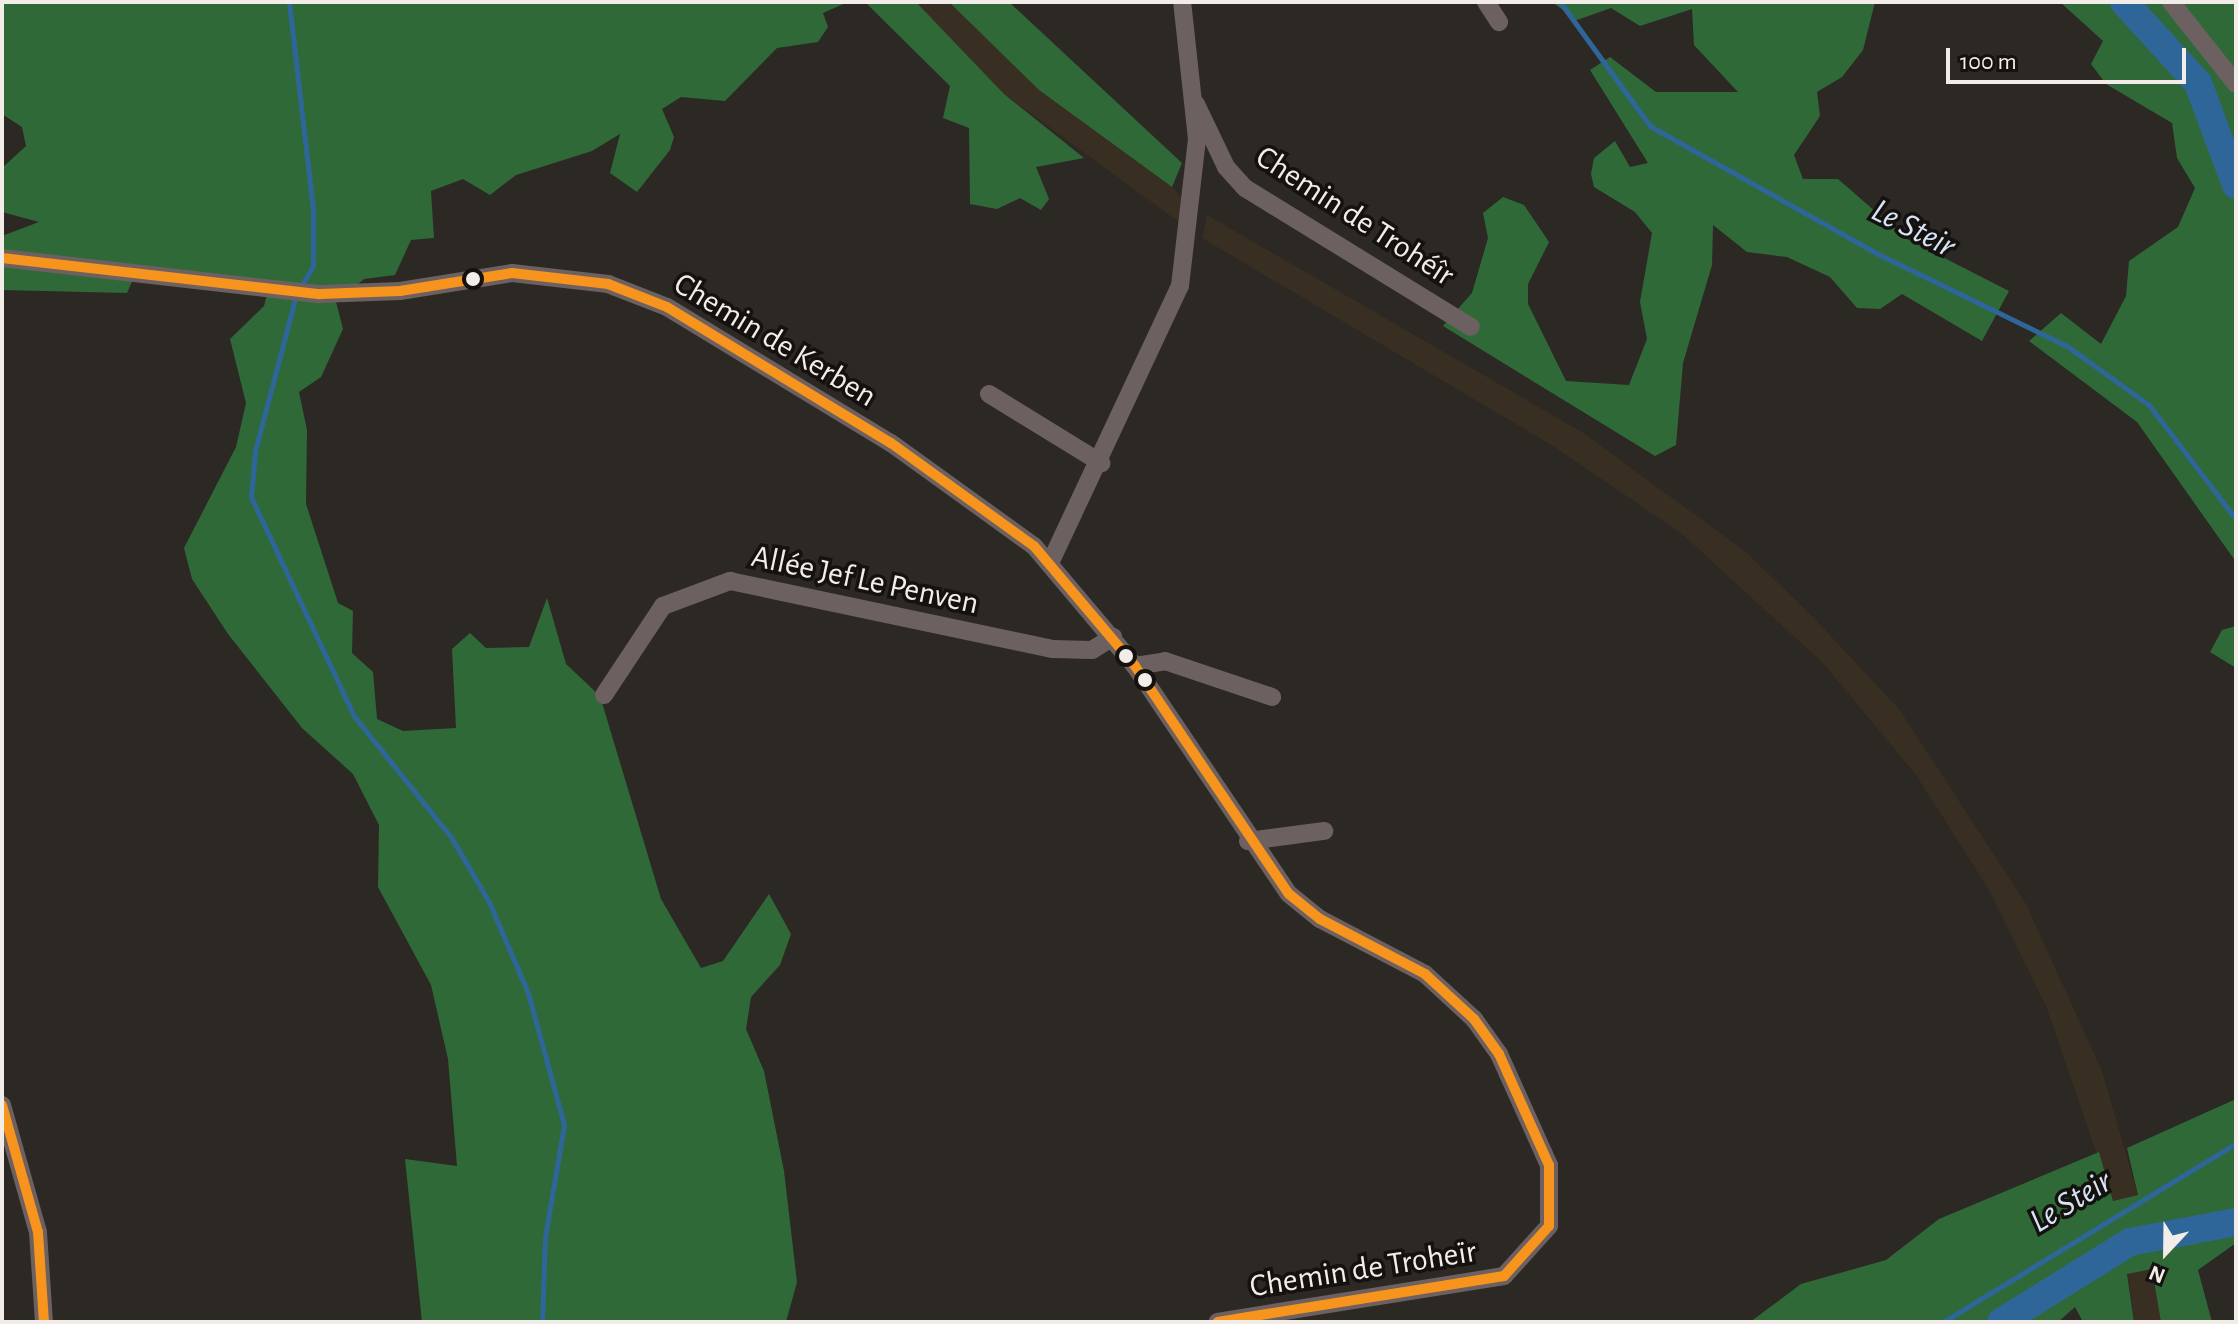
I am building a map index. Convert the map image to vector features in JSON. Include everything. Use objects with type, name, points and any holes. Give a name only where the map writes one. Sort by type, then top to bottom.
[{"type":"street","points":[[1051,561],[1101,463],[1180,286],[1194,196],[1196,104],[1182,2]]},
{"type":"street","points":[[1486,2],[1499,22]]},
{"type":"street","points":[[2171,2],[2236,84]]},
{"type":"street","name":"Chemin de Trohéîr","points":[[1196,104],[1226,167],[1245,188],[1471,327]]},
{"type":"street","name":"Chemin de Kerben","points":[[2,258],[320,294],[540,272],[608,284],[667,307],[891,443],[1051,561]]},
{"type":"street","points":[[989,394],[1101,463]]},
{"type":"street","name":"Chemin de Troheïr","points":[[1051,561],[1135,666],[1248,841],[1320,919],[1425,974],[1474,1019],[1542,1143],[1552,1209],[1533,1252],[1486,1283],[1218,1322]]},
{"type":"street","name":"Allée Jef Le Penven","points":[[604,695],[663,606],[730,581],[1052,649],[1092,650],[1113,637]]},
{"type":"street","points":[[1135,666],[1165,661],[1272,697]]},
{"type":"street","points":[[1248,841],[1324,831]]},
{"type":"street","points":[[2,1105],[38,1232],[44,1322]]},
{"type":"shaded area","points":[[916,2],[949,2],[1039,90],[1172,187],[1183,199],[1183,225],[1004,94]]},
{"type":"shaded area","points":[[1207,215],[1582,432],[1746,552],[1813,617],[1899,709],[2026,904],[2102,1071],[2138,1195],[2113,1201],[2046,1006],[1988,888],[1916,775],[1823,663],[1681,533],[1553,446],[1202,238]]},
{"type":"shaded area","points":[[2153,1269],[2161,1322],[2135,1322],[2127,1273]]},
{"type":"green space","points":[[2,2],[848,2],[823,13],[828,27],[818,42],[777,48],[725,101],[681,97],[662,109],[674,137],[670,150],[637,192],[610,173],[620,134],[592,151],[516,175],[490,195],[463,179],[431,191],[434,238],[411,240],[395,275],[364,279],[336,302],[343,329],[321,377],[299,392],[307,430],[306,504],[338,603],[353,611],[352,653],[373,672],[377,719],[403,731],[456,728],[452,649],[470,633],[486,648],[529,647],[547,598],[566,664],[600,696],[661,899],[701,968],[723,961],[769,894],[791,934],[780,965],[751,997],[746,1029],[764,1071],[784,1171],[797,1282],[786,1322],[422,1322],[405,1159],[457,1166],[448,1059],[431,985],[378,887],[379,825],[353,774],[302,728],[228,634],[192,579],[184,548],[236,447],[246,403],[230,339],[264,306],[270,283],[137,270],[127,293],[2,290],[2,236],[39,222],[2,212],[2,168],[26,146],[22,127],[2,114]]},
{"type":"green space","points":[[865,2],[916,2],[1004,94],[1084,158],[1036,167],[1049,199],[1041,210],[1020,198],[997,209],[970,204],[969,128],[943,118],[950,86]]},
{"type":"green space","points":[[949,2],[1009,2],[1182,163],[1172,187],[1039,90]]},
{"type":"green space","points":[[1552,2],[1875,2],[1863,50],[1842,77],[1817,92],[1820,116],[1794,155],[1803,179],[1838,179],[1907,239],[2009,291],[1982,341],[1902,294],[1880,309],[1857,308],[1830,277],[1787,257],[1747,252],[1713,225],[1712,265],[1683,363],[1676,445],[1655,456],[1443,326],[1472,293],[1488,238],[1483,213],[1503,197],[1524,205],[1549,242],[1528,284],[1528,304],[1566,381],[1629,385],[1647,339],[1640,302],[1652,233],[1635,212],[1594,187],[1591,174],[1594,158],[1615,141],[1630,167],[1648,163],[1590,70],[1610,57],[1656,92],[1738,92],[1694,45],[1692,9],[1640,26],[1611,8],[1577,20]]},
{"type":"green space","points":[[2060,2],[2236,2],[2236,562],[2137,422],[2029,341],[2061,313],[2101,344],[2126,296],[2129,261],[2178,227],[2195,188],[2177,158],[2172,123],[2106,84],[2091,64],[2103,41]]},
{"type":"green space","points":[[2236,626],[2236,668],[2210,652],[2222,630]]},
{"type":"green space","points":[[2236,1099],[2236,1243],[2198,1270],[2212,1322],[2161,1322],[2152,1269],[2127,1274],[2134,1322],[2083,1322],[2075,1307],[2058,1322],[1750,1322],[1801,1284],[1886,1260],[1939,1219],[2099,1152],[2113,1201],[2138,1195],[2127,1148]]},
{"type":"waterway","points":[[289,2],[313,211],[313,266],[301,286]]},
{"type":"waterway","name":"Le Steir","points":[[1560,2],[1650,126],[1876,253],[2067,346],[2149,405],[2236,519]]},
{"type":"waterway","name":"Le Steir","points":[[2124,2],[2198,83],[2236,185]]},
{"type":"waterway","points":[[296,295],[255,451],[251,497],[354,716],[451,837],[489,902],[528,993],[564,1125],[545,1237],[542,1322]]},
{"type":"waterway","name":"Le Steir","points":[[1943,1322],[2236,1143]]},
{"type":"waterway","name":"Le Steir","points":[[2001,1322],[2130,1242],[2236,1222]]},
{"type":"transit line","points":[[2,258],[320,294],[400,291],[512,273],[608,284],[667,307],[891,443],[1034,546],[1135,666],[1289,894],[1320,919],[1425,974],[1474,1019],[1499,1054],[1549,1165],[1549,1226],[1504,1276],[1218,1322]]},
{"type":"transit line","points":[[2,1105],[38,1232],[44,1322]]}]
